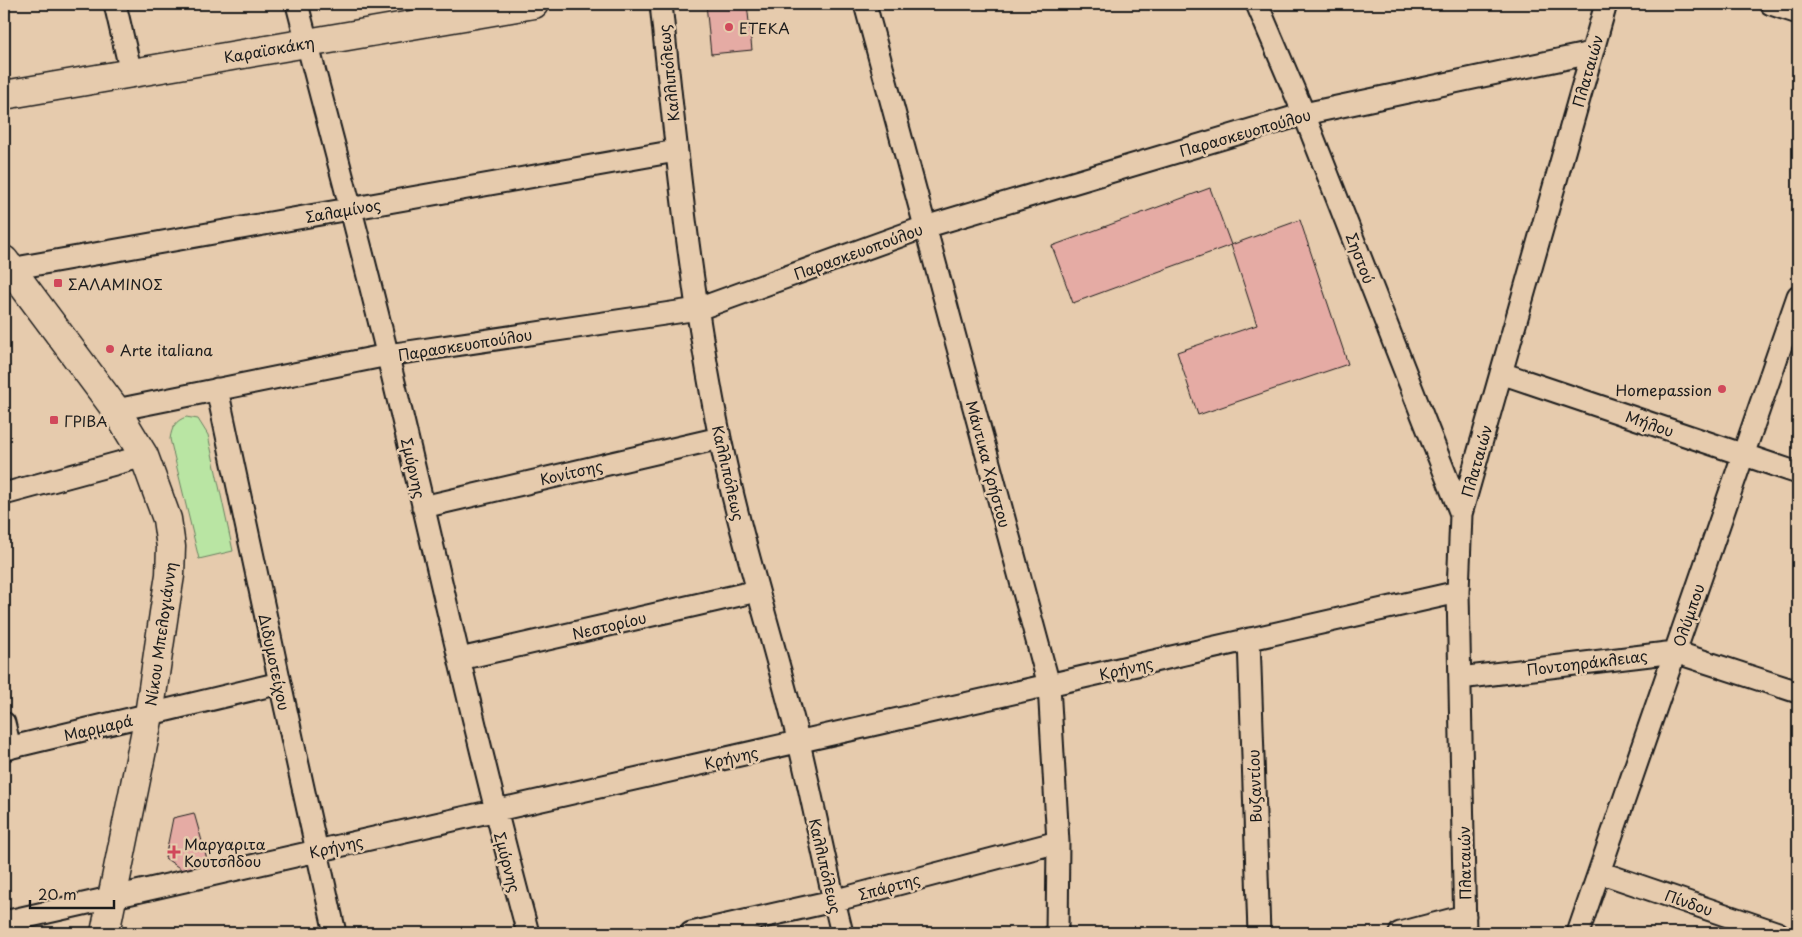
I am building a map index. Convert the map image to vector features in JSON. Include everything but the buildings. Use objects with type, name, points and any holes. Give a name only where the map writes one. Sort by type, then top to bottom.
[{"type":"main road","name":"Καραϊσκάκη","points":[[4,96],[307,43],[485,7],[534,4]]},
{"type":"main road","name":"Νίκου Μπελογιάννη","points":[[7,265],[116,410],[144,456],[167,519],[171,547],[170,575],[149,715],[106,933]]},
{"type":"street","points":[[115,4],[131,74]]},
{"type":"street","name":"Σμύρνης","points":[[297,4],[352,208],[460,659],[494,810],[528,933]]},
{"type":"street","name":"Καλλιπόλεως","points":[[661,4],[676,151],[698,308],[720,438],[757,591],[798,742],[833,901],[842,933]]},
{"type":"street","name":"Μάντικα Χρήστου","points":[[865,4],[1049,685],[1058,842],[1057,933]]},
{"type":"street","name":"Σηστού","points":[[1257,4],[1304,114],[1461,514]]},
{"type":"street","name":"Πλαταιών","points":[[1465,925],[1458,592],[1461,514],[1606,4]]},
{"type":"street","points":[[1771,4],[1798,13]]},
{"type":"street","name":"Παρασκευοπούλου","points":[[116,410],[388,355],[698,308],[925,227],[1304,114],[1592,53]]},
{"type":"street","name":"Σαλαμίνος","points":[[7,265],[352,208],[676,151]]},
{"type":"street","name":"Ολύμπου","points":[[1578,933],[1798,296]]},
{"type":"street","name":"Μήλου","points":[[1501,373],[1798,473]]},
{"type":"street","name":"Διδυμοτείχου","points":[[217,389],[316,851],[336,933]]},
{"type":"street","name":"Κονίτσης","points":[[423,507],[720,438]]},
{"type":"street","points":[[4,494],[144,456]]},
{"type":"street","name":"Νεστορίου","points":[[460,659],[757,591]]},
{"type":"street","name":"Κρήνης","points":[[4,922],[1458,592]]},
{"type":"street","name":"Βυζαντίου","points":[[1249,639],[1259,933]]},
{"type":"street","name":"Ποντοηράκλειας","points":[[1460,678],[1675,652],[1798,692]]},
{"type":"street","name":"Μαρμαρά","points":[[7,748],[280,683]]},
{"type":"street","points":[[4,723],[7,748]]},
{"type":"street","name":"Σπάρτης","points":[[691,933],[833,901],[1058,842]]},
{"type":"street","name":"Πίνδου","points":[[1599,872],[1778,933]]},
{"type":"street","points":[[1400,933],[1465,925]]},
{"type":"green space","points":[[186,417],[198,419],[208,435],[233,551],[199,559],[170,439],[175,425],[179,420]]},
{"type":"place","name":"ΕΤΕΚΑ","points":[[729,27]]},
{"type":"place","name":"ΣΑΛΑΜΙΝΟΣ","points":[[58,283]]},
{"type":"place","name":"Arte italiana","points":[[110,349]]},
{"type":"place","name":"Homepassion","points":[[1722,389]]},
{"type":"place","name":"ΓΡΙΒΑ","points":[[54,420]]},
{"type":"place","name":"Μαργαριτα Κουτσλδου","points":[[174,852]]}]
